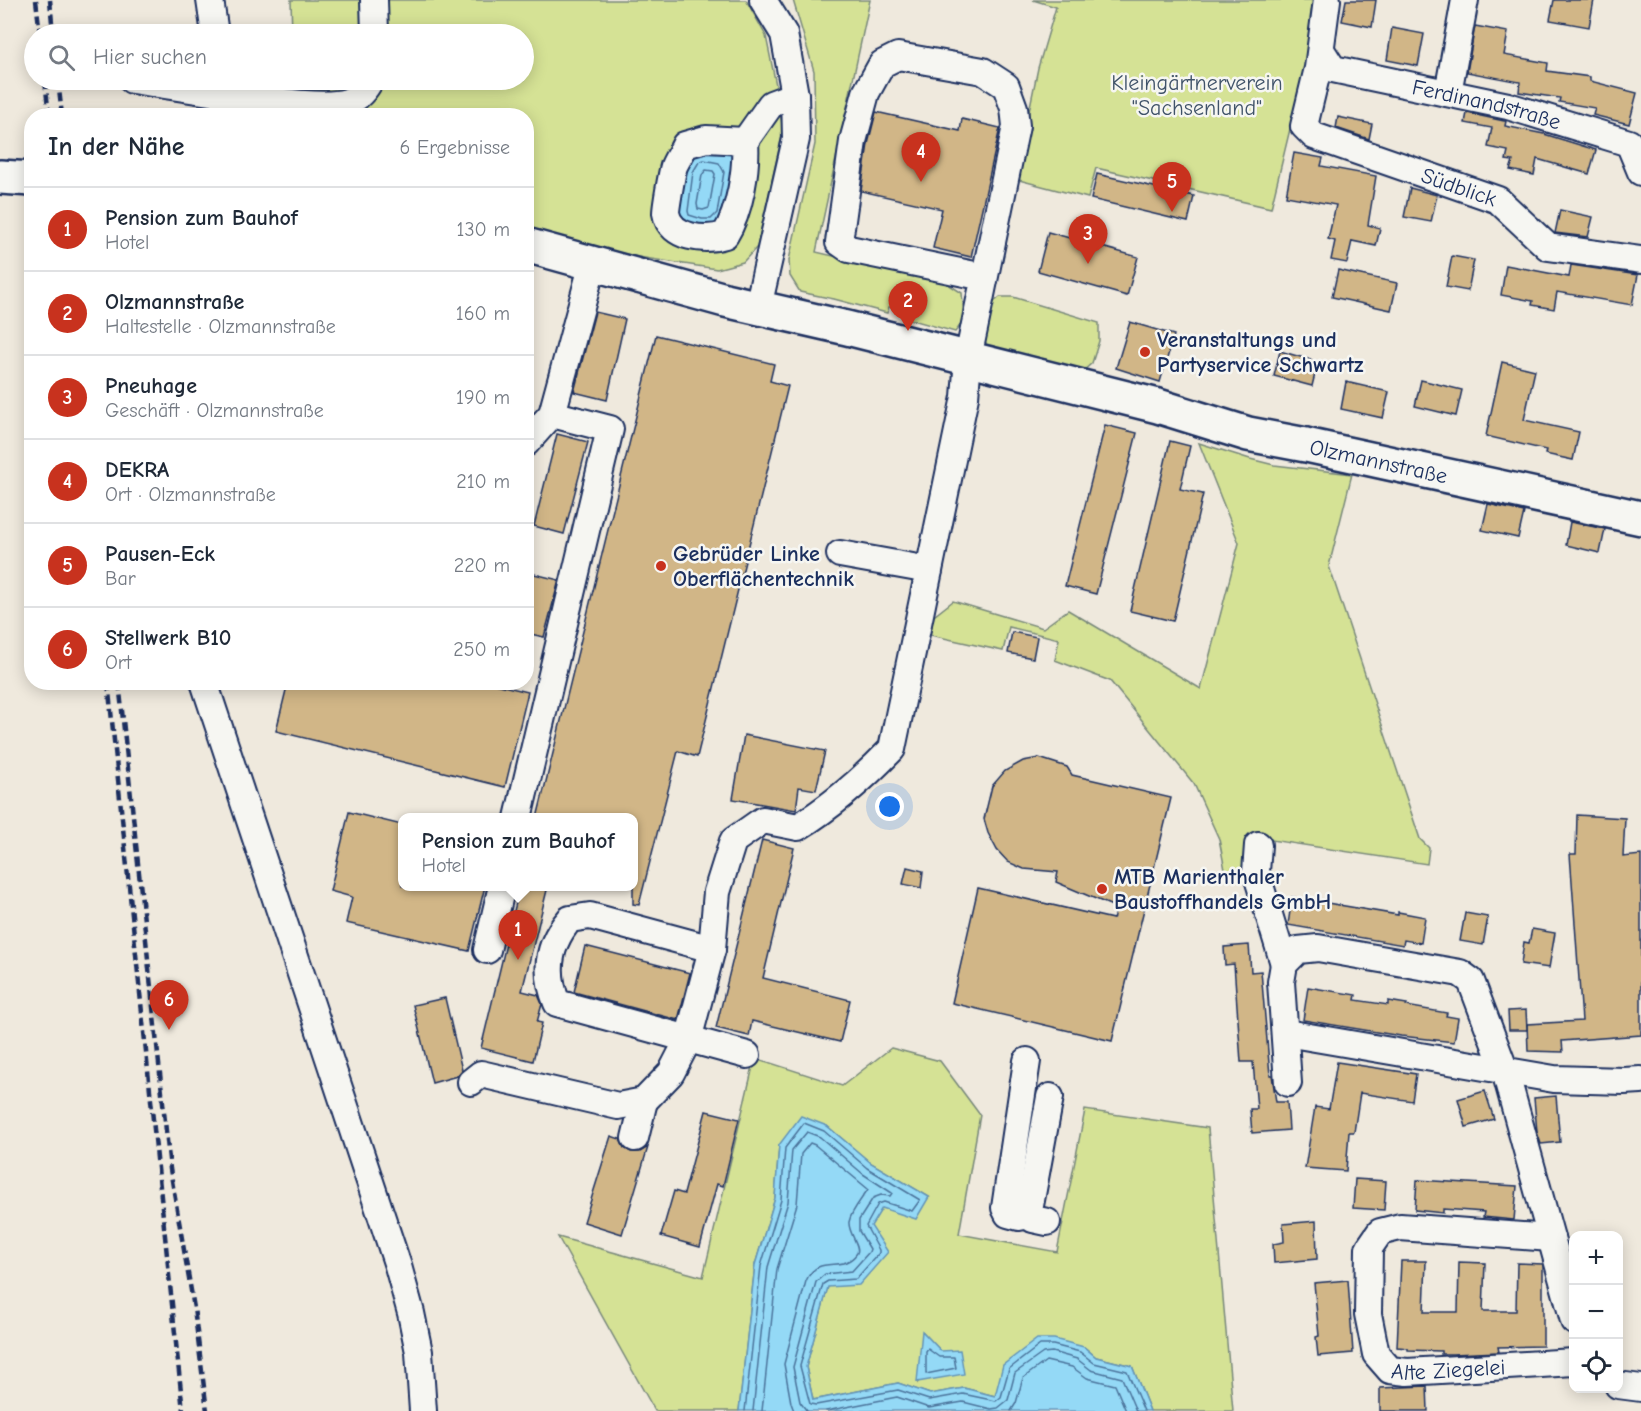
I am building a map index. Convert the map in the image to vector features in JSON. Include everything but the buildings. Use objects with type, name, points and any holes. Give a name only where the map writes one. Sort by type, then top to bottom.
[{"type":"main road","points":[[0,177],[24,178]]},
{"type":"main road","name":"Olzmannstraße","points":[[534,247],[758,307],[1158,406],[1248,434],[1641,519]]},
{"type":"street","points":[[210,0],[214,24]]},
{"type":"street","points":[[374,0],[375,24]]},
{"type":"street","points":[[758,307],[796,139],[795,95],[784,34],[763,0]]},
{"type":"street","points":[[1321,50],[1327,0]]},
{"type":"street","points":[[1448,93],[1465,0]]},
{"type":"street","name":"Ferdinandstraße","points":[[1321,50],[1333,69],[1508,105],[1629,143],[1641,172]]},
{"type":"street","name":"Südblick","points":[[1321,50],[1304,126],[1314,136],[1498,200],[1548,247],[1641,260]]},
{"type":"street","points":[[634,1138],[644,1101],[671,1073],[688,1040],[712,949],[717,892],[733,841],[763,820],[798,827],[822,813],[868,773],[892,748],[965,398],[968,358],[1016,126],[1014,108],[1006,86],[983,71],[898,56],[882,64],[866,93],[853,141],[839,242],[849,249],[984,277]]},
{"type":"street","points":[[243,90],[331,106],[350,102],[364,90]]},
{"type":"street","points":[[745,141],[771,104],[795,95]]},
{"type":"street","points":[[534,434],[552,414],[593,264]]},
{"type":"street","points":[[519,813],[610,429],[552,414]]},
{"type":"street","points":[[840,554],[929,570]]},
{"type":"street","points":[[207,690],[398,1266],[419,1352],[423,1411]]},
{"type":"street","points":[[1258,845],[1256,872],[1284,964],[1281,982],[1288,1083]]},
{"type":"street","points":[[487,950],[501,891]]},
{"type":"street","points":[[712,949],[590,916],[570,919],[559,932],[548,975],[557,1004],[747,1055]]},
{"type":"street","points":[[1284,964],[1298,950],[1318,948],[1460,973],[1471,981],[1505,1071],[1569,1303]]},
{"type":"street","points":[[1286,1033],[1554,1079],[1624,1082],[1641,1080]]},
{"type":"street","points":[[1023,1089],[1060,1100],[1038,1218],[1008,1214],[1005,1208],[1027,1061]]},
{"type":"street","points":[[471,1082],[482,1074],[618,1106],[644,1101]]},
{"type":"street","name":"Alte Ziegelei","points":[[1551,1238],[1400,1227],[1380,1232],[1369,1248],[1368,1314],[1376,1354],[1390,1370],[1407,1372],[1569,1362]]},
{"type":"street","points":[[1623,1386],[1641,1388]]},
{"type":"green space","points":[[291,0],[364,0],[365,24],[292,24]]},
{"type":"green space","points":[[385,0],[746,0],[766,36],[783,131],[757,247],[743,262],[717,269],[638,257],[567,240],[534,229],[534,108],[362,108],[377,90],[534,90],[534,24],[386,24]]},
{"type":"green space","points":[[793,0],[870,0],[816,252],[945,282],[962,293],[962,319],[955,332],[909,319],[910,313],[892,307],[889,307],[887,313],[800,292],[790,276],[789,260],[815,144],[814,71]]},
{"type":"green space","name":"Kleingärtnerverein \"Sachsenland\"","points":[[1033,0],[1321,0],[1271,208],[1096,168],[1088,198],[1015,179],[1038,68],[1056,7]]},
{"type":"green space","points":[[1000,297],[1013,297],[1099,323],[1099,341],[1092,363],[1081,373],[983,347],[982,332],[986,313]]},
{"type":"green space","points":[[1199,443],[1274,465],[1352,474],[1329,566],[1420,839],[1429,848],[1427,864],[1251,837],[1247,874],[1227,880],[1219,839],[1194,784],[1110,681],[1055,660],[1059,639],[1009,627],[1003,651],[930,635],[934,616],[953,601],[1043,628],[1068,610],[1201,689],[1239,543]]},
{"type":"green space","points":[[891,1048],[940,1061],[980,1115],[959,1234],[1057,1252],[1085,1110],[1208,1128],[1233,1411],[1150,1411],[1132,1366],[1096,1357],[1084,1347],[995,1396],[964,1388],[930,1394],[898,1383],[813,1400],[806,1367],[828,1286],[882,1208],[929,1197],[871,1163],[827,1126],[779,1145],[775,1198],[755,1265],[739,1411],[655,1411],[558,1237],[703,1277],[755,1058],[842,1086]],"holes":[[[923,1332],[941,1351],[918,1382]]]},
{"type":"water","points":[[692,149],[728,152],[736,162],[722,228],[678,224],[675,201]]},
{"type":"water","points":[[801,1116],[827,1126],[871,1163],[929,1197],[916,1219],[882,1208],[871,1226],[888,1252],[859,1285],[828,1287],[806,1367],[813,1400],[898,1383],[930,1394],[964,1388],[995,1396],[1003,1365],[1037,1339],[1054,1339],[1084,1347],[1096,1357],[1132,1366],[1150,1411],[739,1411],[755,1265],[775,1198],[779,1145]]},
{"type":"water","points":[[922,1331],[941,1351],[960,1350],[964,1374],[917,1382]]},
{"type":"railway","points":[[36,0],[39,24]]},
{"type":"railway","points":[[50,0],[52,24]]},
{"type":"railway","points":[[46,90],[48,108]]},
{"type":"railway","points":[[59,90],[61,108]]},
{"type":"railway","points":[[109,690],[183,1411]]},
{"type":"railway","points":[[120,690],[170,1169],[194,1308],[207,1411]]},
{"type":"place","name":"DEKRA","points":[[921,182]]},
{"type":"place","name":"Pausen-Eck","points":[[1172,212]]},
{"type":"place","name":"Pneuhage","points":[[1088,264]]},
{"type":"place","name":"Olzmannstraße","points":[[908,331]]},
{"type":"place","name":"Veranstaltungs und Partyservice Schwartz","points":[[1145,352]]},
{"type":"place","name":"Gebrüder Linke Oberflächentechnik","points":[[661,566]]},
{"type":"place","name":"MTB Marienthaler Baustoffhandels GmbH","points":[[1102,889]]},
{"type":"place","name":"Pension zum Bauhof","points":[[518,960]]},
{"type":"place","name":"Stellwerk B10","points":[[169,1030]]}]
